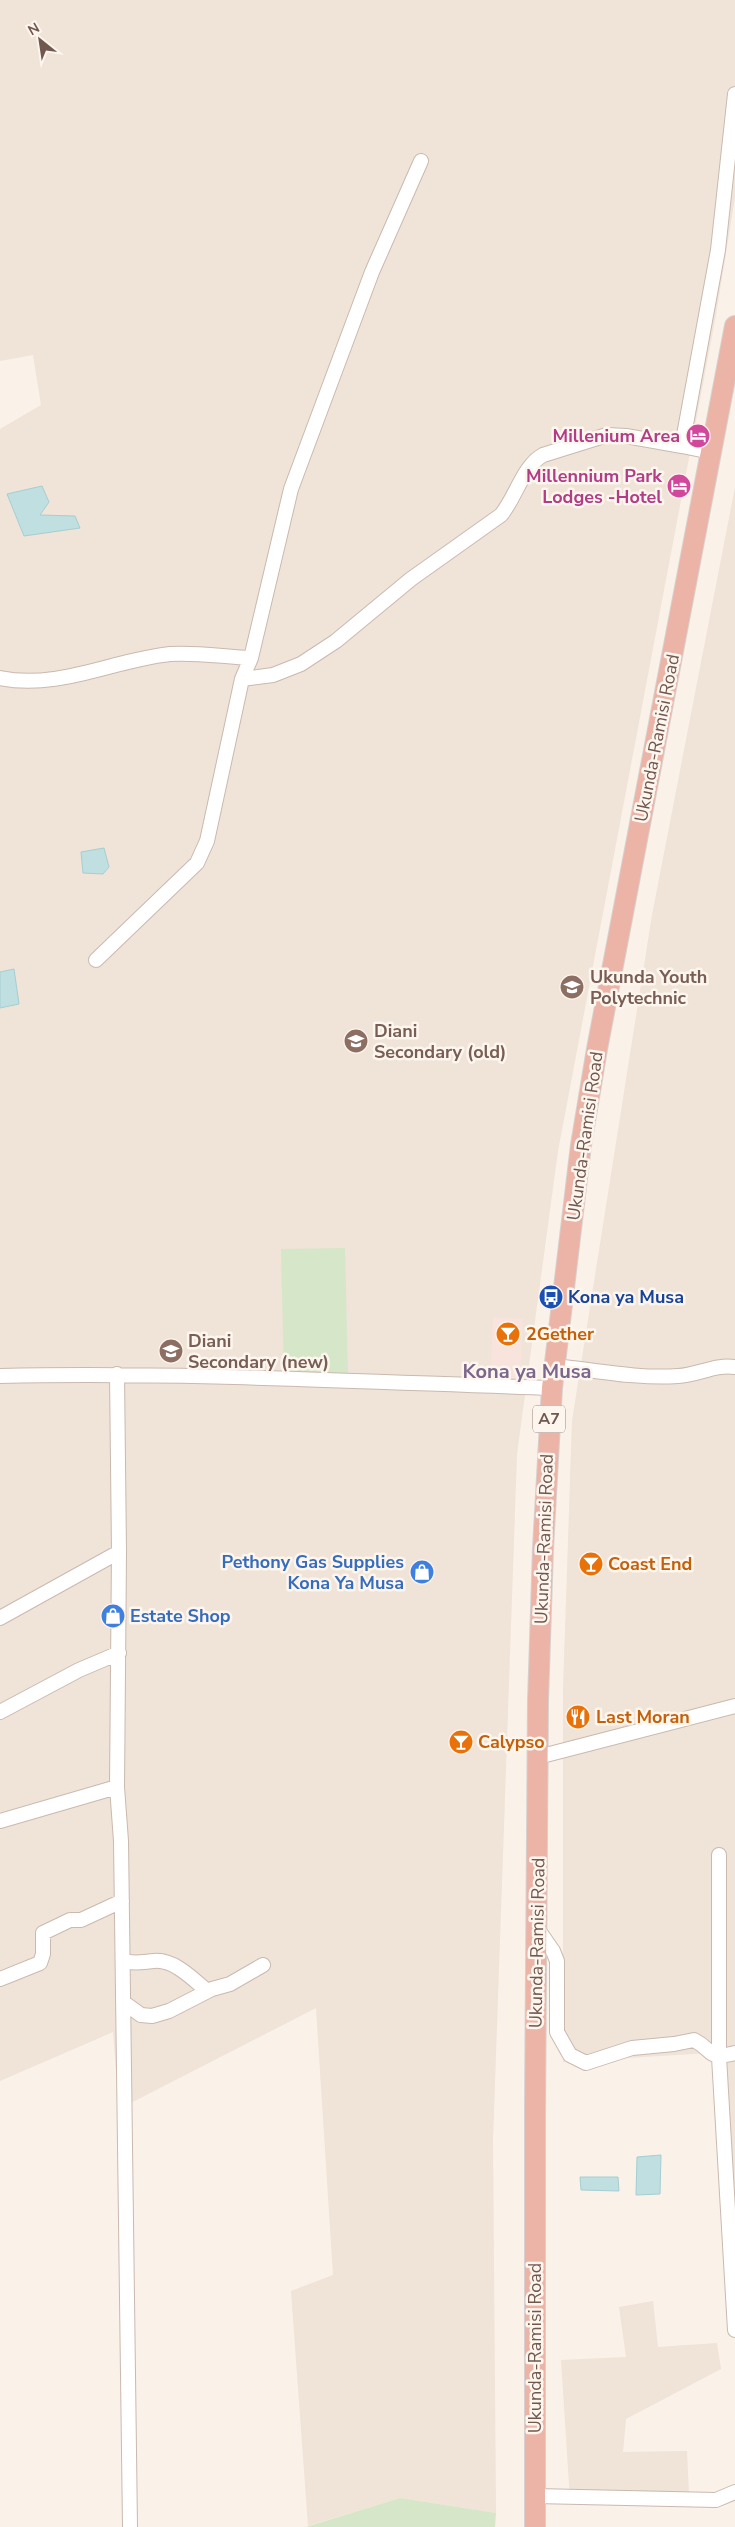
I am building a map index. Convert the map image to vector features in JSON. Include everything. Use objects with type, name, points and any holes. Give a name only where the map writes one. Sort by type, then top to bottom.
[{"type":"highway","name":"Ukunda-Ramisi Road","points":[[535,2527],[538,1757],[542,1548],[552,1388],[581,1145],[597,1049],[735,326]]},
{"type":"street","points":[[682,446],[718,250],[735,94]]},
{"type":"street","points":[[96,960],[197,863],[207,841],[242,679],[251,658],[291,489],[372,272],[421,161]]},
{"type":"street","points":[[242,679],[273,675],[301,664],[336,641],[411,579],[501,515],[510,504],[535,459],[543,454],[607,435],[626,436],[711,452]]},
{"type":"street","points":[[0,678],[13,681],[52,680],[136,660],[172,654],[251,658]]},
{"type":"street","points":[[555,1366],[645,1376],[680,1376],[724,1365],[735,1366]]},
{"type":"street","points":[[117,1374],[119,1552],[117,1787],[122,1901],[130,2527]]},
{"type":"street","points":[[0,1376],[206,1375],[552,1388]]},
{"type":"street","points":[[0,1618],[119,1552]]},
{"type":"street","points":[[0,1712],[79,1670],[119,1653]]},
{"type":"street","points":[[538,1757],[735,1706]]},
{"type":"street","points":[[0,1821],[117,1787]]},
{"type":"street","points":[[719,1855],[719,2057],[735,2330]]},
{"type":"street","points":[[0,1979],[40,1963],[43,1954],[43,1932],[70,1920],[81,1920],[122,1901]]},
{"type":"street","points":[[537,1928],[553,1951],[557,1961],[557,2032],[570,2055],[586,2063],[632,2048],[694,2040],[702,2044],[713,2056],[719,2057],[735,2053]]},
{"type":"street","points":[[123,1961],[133,1964],[155,1961],[169,1964],[207,1991]]},
{"type":"street","points":[[123,2002],[141,2015],[152,2016],[169,2011],[207,1991],[230,1984],[263,1965]]},
{"type":"street","points":[[535,2496],[716,2500],[735,2492]]},
{"type":"shaded area","points":[[0,0],[735,0],[735,197],[716,315],[558,1151],[517,1454],[493,2140],[496,2513],[400,2498],[308,2526],[291,2291],[333,2275],[316,2008],[119,2109],[113,2032],[0,2081],[0,429],[41,405],[33,355],[0,361]]},
{"type":"shaded area","points":[[735,487],[735,2278],[725,2052],[563,2062],[563,1690],[572,1421],[652,915]]},
{"type":"shaded area","points":[[493,1317],[523,1319],[520,1381],[490,1380]]},
{"type":"shaded area","points":[[653,2301],[658,2347],[717,2343],[721,2369],[626,2419],[623,2452],[687,2451],[689,2495],[570,2499],[561,2360],[626,2357],[619,2307]]},
{"type":"green space","points":[[345,1248],[348,1375],[284,1376],[281,1249]]},
{"type":"green space","points":[[400,2498],[496,2513],[495,2527],[306,2527]]},
{"type":"water","points":[[42,486],[49,502],[40,515],[75,516],[80,528],[24,536],[7,494]]},
{"type":"water","points":[[104,848],[109,867],[103,874],[83,873],[81,852]]},
{"type":"water","points":[[14,969],[19,1004],[0,1008],[0,972]]},
{"type":"water","points":[[661,2155],[660,2194],[636,2195],[637,2157]]},
{"type":"water","points":[[580,2177],[618,2177],[619,2191],[581,2190]]},
{"type":"place","name":"Millenium Area","points":[[698,436]]},
{"type":"place","name":"Millennium Park Lodges -Hotel","points":[[679,486]]},
{"type":"place","name":"Ukunda Youth Polytechnic","points":[[572,987]]},
{"type":"place","name":"Diani Secondary (old)","points":[[356,1041]]},
{"type":"place","name":"Kona ya Musa","points":[[551,1297]]},
{"type":"place","name":"2Gether","points":[[508,1334]]},
{"type":"place","name":"Diani Secondary (new)","points":[[171,1351]]},
{"type":"place","name":"Coast End","points":[[591,1564]]},
{"type":"place","name":"Pethony Gas Supplies Kona Ya Musa","points":[[422,1572]]},
{"type":"place","name":"Estate Shop","points":[[113,1616]]},
{"type":"place","name":"Last Moran","points":[[578,1717]]},
{"type":"place","name":"Calypso","points":[[461,1742]]},
{"type":"district","name":"Kona ya Musa","points":[[527,1371]]}]
